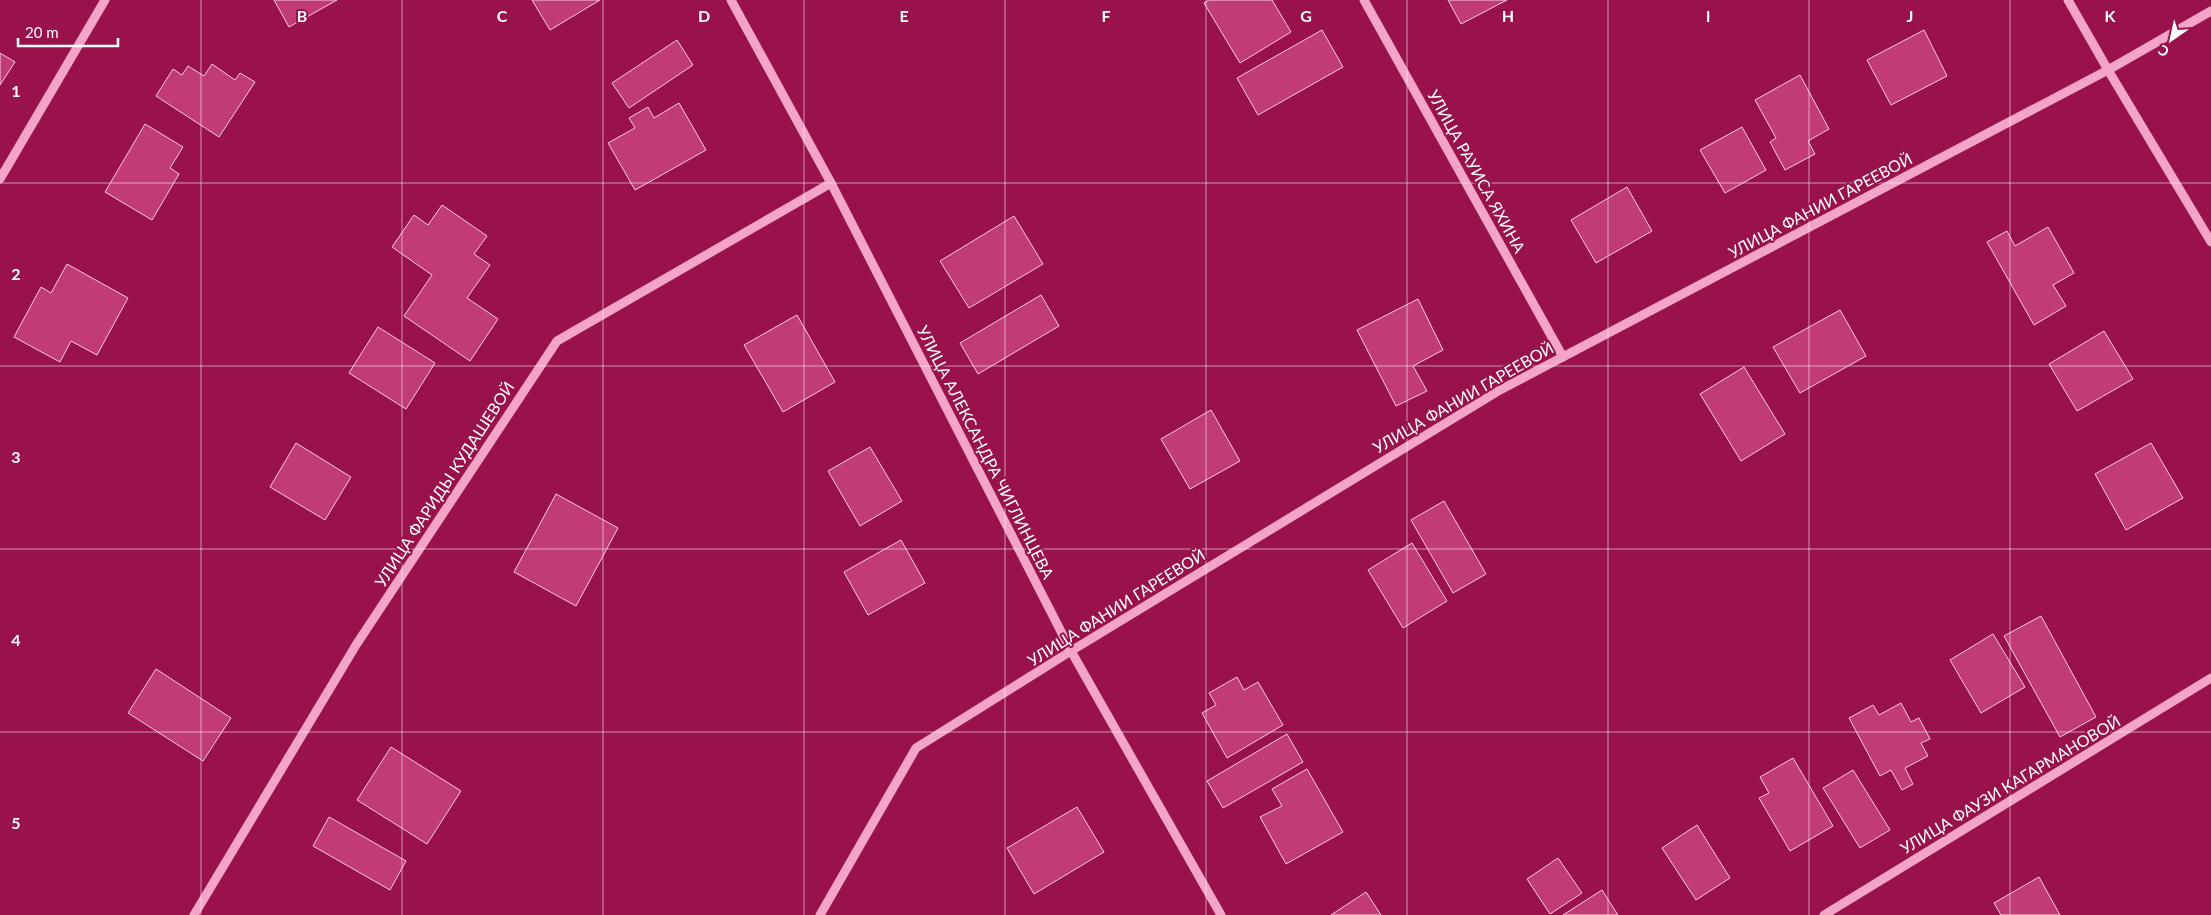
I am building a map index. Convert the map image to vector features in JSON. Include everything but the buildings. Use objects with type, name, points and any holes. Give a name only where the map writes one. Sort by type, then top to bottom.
[{"type":"street","points":[[0,179],[105,0]]},
{"type":"street","name":"УЛИЦА АЛЕКСАНДРА ЧИГЛИНЦЕВА","points":[[730,0],[831,183],[1071,651],[1222,915]]},
{"type":"street","name":"УЛИЦА РАУИСА ЯХИНА","points":[[1364,0],[1563,357]]},
{"type":"street","points":[[2068,0],[2211,242]]},
{"type":"street","name":"УЛИЦА ФАНИИ ГАРЕЕВОЙ","points":[[820,915],[916,748],[1071,651],[1500,390],[2108,70],[2211,10]]},
{"type":"street","name":"УЛИЦА ФАРИДЫ КУДАШЕВОЙ","points":[[194,915],[356,645],[557,342],[831,183]]},
{"type":"street","name":"УЛИЦА ФАУЗИ КАГАРМАНОВОЙ","points":[[1824,915],[2211,678]]}]
